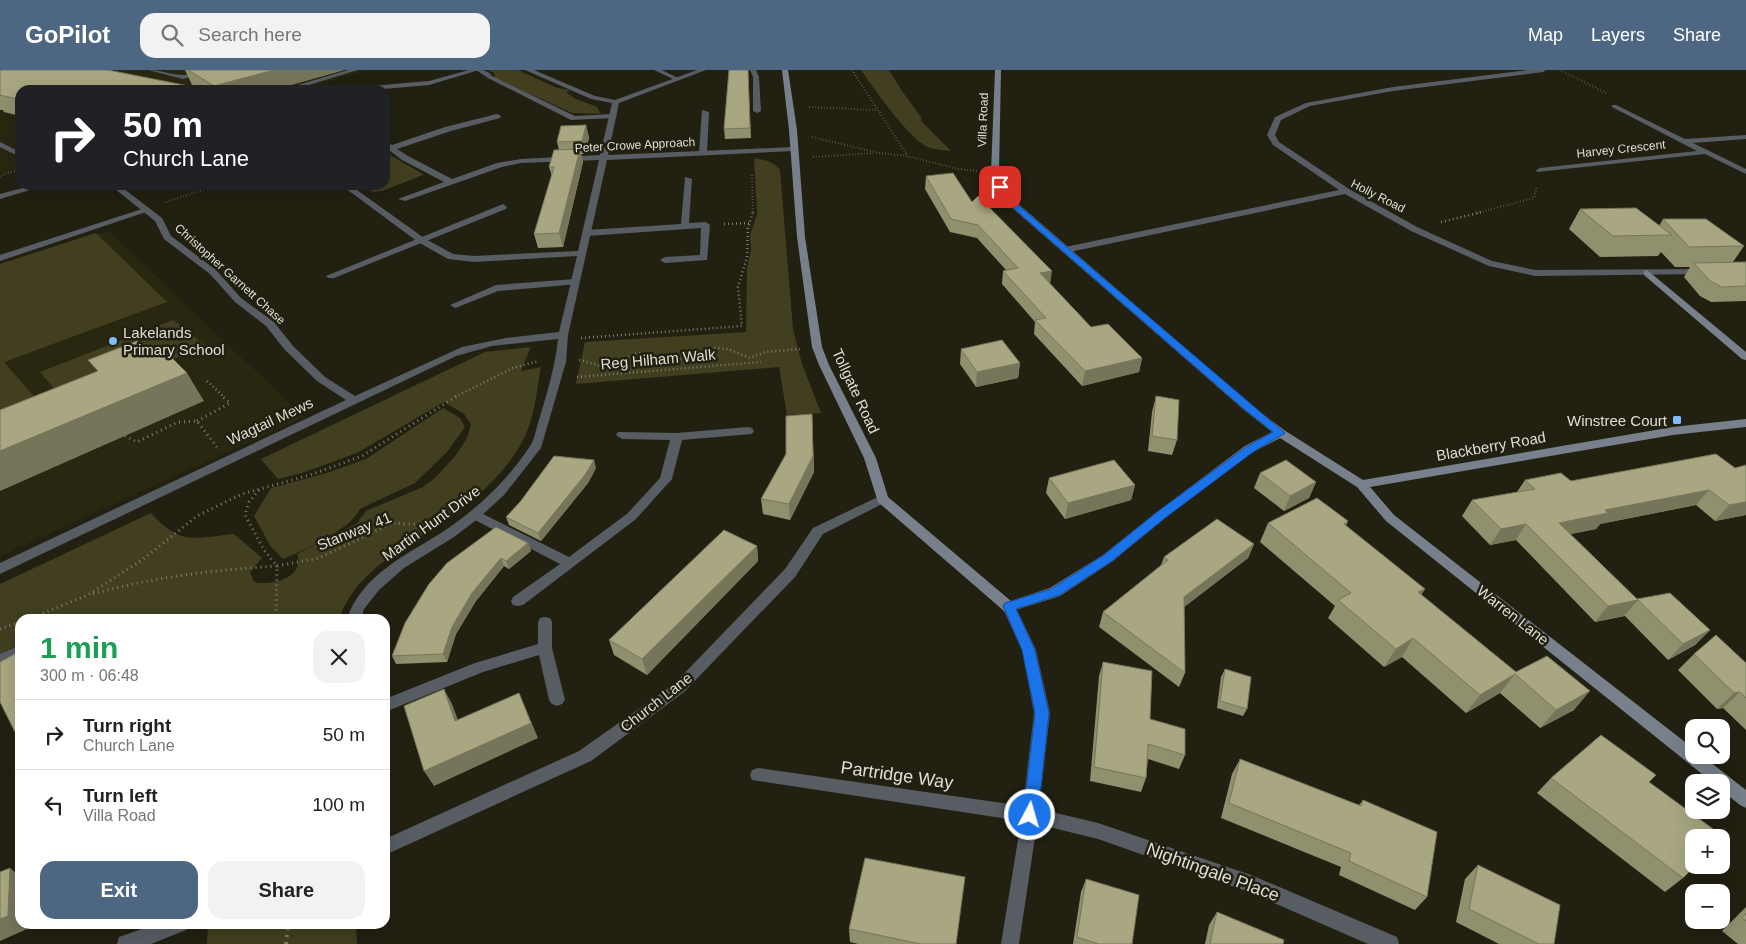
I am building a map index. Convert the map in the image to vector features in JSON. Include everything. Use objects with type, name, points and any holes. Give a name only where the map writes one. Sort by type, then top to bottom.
[{"type":"street","points":[[151,70],[183,77],[217,70]]},
{"type":"street","points":[[302,85],[355,70]]},
{"type":"street","points":[[390,86],[429,83],[478,70],[488,74],[490,78],[574,118],[613,116]]},
{"type":"street","points":[[528,70],[593,98],[616,102],[703,70]]},
{"type":"street","points":[[657,70],[677,79]]},
{"type":"street","points":[[753,70],[756,77],[757,111]]},
{"type":"street","name":"Tollgate Road","points":[[786,70],[793,130],[801,237],[817,347],[870,458],[882,499]]},
{"type":"street","name":"Villa Road","points":[[998,70],[995,172],[1000,187],[1013,204],[1240,401],[1280,433]]},
{"type":"street","points":[[1346,191],[1276,143],[1271,136],[1278,119],[1308,104],[1317,102],[1393,89],[1543,70]]},
{"type":"street","name":"Martin Hunt Drive","points":[[356,614],[358,607],[374,586],[399,565],[448,534],[475,514],[500,492],[538,445],[562,360],[563,337],[616,102]]},
{"type":"street","name":"Harvey Crescent","points":[[1614,106],[1746,172]]},
{"type":"street","points":[[703,153],[705,112]]},
{"type":"street","points":[[390,145],[498,116]]},
{"type":"street","points":[[1684,141],[1746,137]]},
{"type":"street","points":[[0,144],[15,152]]},
{"type":"street","points":[[390,147],[405,158],[451,182]]},
{"type":"street","name":"Harvey Crescent","points":[[1540,170],[1705,152]]},
{"type":"street","name":"Peter Crowe Approach","points":[[402,199],[500,165],[521,162],[703,153],[794,154]]},
{"type":"street","points":[[685,226],[688,179]]},
{"type":"street","points":[[0,197],[25,190]]},
{"type":"street","name":"Christopher Garnett Chase","points":[[121,190],[159,220],[167,237],[213,272],[238,300],[270,324],[289,348],[320,379],[354,400]]},
{"type":"street","points":[[352,190],[420,240],[451,257],[474,260],[582,253]]},
{"type":"street","name":"Holly Road","points":[[1065,250],[1346,191],[1414,229],[1489,263],[1535,273],[1716,272]]},
{"type":"street","points":[[331,276],[503,208]]},
{"type":"street","points":[[0,258],[147,209]]},
{"type":"street","points":[[587,232],[706,225],[704,258],[665,260]]},
{"type":"street","points":[[1646,273],[1746,357]]},
{"type":"street","points":[[455,305],[496,288],[575,282]]},
{"type":"street","name":"Wagtail Mews","points":[[0,569],[230,458],[464,349],[498,341],[563,337]]},
{"type":"street","name":"Blackberry Road","points":[[1361,484],[1673,431],[1746,423]]},
{"type":"street","points":[[622,435],[677,437],[748,431]]},
{"type":"street","points":[[1009,606],[1055,592],[1093,568],[1249,449],[1280,433]]},
{"type":"street","name":"Warren Lane","points":[[1280,433],[1361,484],[1390,518],[1746,800]]},
{"type":"street","points":[[518,601],[632,516],[666,479],[677,437]]},
{"type":"street","points":[[882,499],[1009,606],[1029,650],[1042,713],[1030,815],[1010,944]]},
{"type":"street","name":"Church Lane","points":[[390,845],[585,756],[685,682],[790,573],[818,531],[882,499]]},
{"type":"street","points":[[475,514],[570,563]]},
{"type":"street","points":[[545,622],[545,648],[558,700]]},
{"type":"street","points":[[390,704],[480,667],[545,648]]},
{"type":"street","points":[[0,661],[15,654]]},
{"type":"street","name":"Partridge Way","points":[[758,775],[1030,815]]},
{"type":"street","name":"Nightingale Place","points":[[1030,815],[1098,831],[1251,884],[1390,944]]},
{"type":"street","points":[[126,944],[166,929]]},
{"type":"path","points":[[852,70],[907,156]]},
{"type":"path","points":[[1560,70],[1621,100],[1614,106]]},
{"type":"path","points":[[790,106],[878,110]]},
{"type":"path","points":[[793,130],[815,138],[876,153]]},
{"type":"path","points":[[794,154],[876,153],[907,156],[958,169],[995,172]]},
{"type":"path","points":[[1414,229],[1534,198],[1540,170]]},
{"type":"path","points":[[0,176],[15,172]]},
{"type":"path","points":[[563,337],[742,326],[738,287],[747,257],[750,223],[753,214],[752,175]]},
{"type":"path","points":[[147,209],[203,190]]},
{"type":"path","points":[[706,225],[750,223]]},
{"type":"path","points":[[42,614],[88,596],[142,560],[197,516],[242,494],[310,475],[362,456],[464,391],[513,368],[562,360],[580,360],[593,366],[606,367],[626,356],[637,353],[648,354],[660,362],[668,364],[717,346],[735,350],[750,358],[765,352],[817,347]]},
{"type":"path","name":"Reg Hilham Walk","points":[[556,379],[761,362]]},
{"type":"path","points":[[126,436],[137,442],[178,422],[197,422],[230,403],[207,381]]},
{"type":"path","points":[[197,422],[222,454],[230,458]]},
{"type":"path","points":[[260,489],[249,502],[246,515],[264,550],[278,566],[276,614]]},
{"type":"path","name":"Stanway 41","points":[[88,596],[124,584],[186,574],[278,566],[320,558],[393,524],[428,525],[448,534]]},
{"type":"path","points":[[0,629],[15,624]]},
{"type":"path","points":[[286,944],[288,929]]},
{"type":"shaded area","points":[[0,70],[368,70],[316,85],[15,85],[15,170],[0,175]]},
{"type":"shaded area","points":[[488,70],[518,70],[557,88],[570,90],[566,92],[574,98],[597,107],[601,114],[572,113],[495,78],[494,73]]},
{"type":"shaded area","points":[[861,70],[889,70],[921,117],[922,122],[951,151],[930,148],[908,131]]},
{"type":"shaded area","points":[[390,155],[423,174],[390,188]]},
{"type":"shaded area","points":[[754,158],[772,163],[780,170],[793,329],[802,364],[821,413],[787,415],[779,367],[576,384],[585,342],[746,332],[747,268],[751,250],[750,235],[757,214]]},
{"type":"shaded area","points":[[370,190],[385,190],[382,191],[373,192]]},
{"type":"shaded area","name":"Lakelands Primary School","points":[[109,231],[304,417],[0,556],[0,266]]},
{"type":"shaded area","points":[[96,233],[167,302],[4,362],[38,401],[0,416],[0,264]]},
{"type":"shaded area","points":[[173,320],[206,346],[66,403],[40,372]]},
{"type":"shaded area","points":[[531,347],[521,371],[541,367],[532,418],[520,446],[503,470],[472,500],[449,518],[385,560],[371,572],[347,601],[341,614],[15,614],[15,646],[0,654],[0,584],[151,513],[161,524],[180,535],[198,538],[234,534],[262,558],[250,572],[254,582],[269,583],[285,578],[296,569],[298,562],[297,554],[357,523],[366,511],[423,487],[436,477],[456,455],[467,438],[471,424],[464,414],[444,402],[357,453],[302,473],[278,479],[261,459],[485,352]]},
{"type":"shaded area","points":[[443,408],[460,418],[465,427],[447,452],[415,483],[360,509],[347,525],[315,545],[283,559],[271,547],[254,516],[271,488],[327,473],[366,459]]},
{"type":"shaded area","points":[[208,929],[356,929],[357,944],[207,944]]},
{"type":"building","points":[[0,70],[108,70],[184,85],[15,85],[15,99],[0,95]]},
{"type":"building","points":[[188,70],[274,70],[218,85],[212,85]]},
{"type":"building","points":[[729,70],[748,70],[750,128],[724,129]]},
{"type":"building","points":[[586,125],[582,141],[557,142],[561,126]]},
{"type":"building","points":[[580,149],[559,233],[534,234],[554,167],[549,167],[554,150]]},
{"type":"building","points":[[953,173],[972,202],[978,196],[1052,271],[1040,273],[1091,327],[1108,324],[1142,358],[1085,371],[1035,320],[1046,318],[1003,271],[1018,268],[978,225],[951,219],[926,176]]},
{"type":"building","points":[[1636,208],[1672,235],[1613,236],[1580,209]]},
{"type":"building","points":[[1663,219],[1706,219],[1744,246],[1689,247]]},
{"type":"building","points":[[1746,262],[1746,286],[1722,287],[1710,281],[1694,263]]},
{"type":"building","points":[[1002,340],[1020,363],[977,372],[961,349]]},
{"type":"building","points":[[137,341],[146,350],[159,345],[187,373],[0,451],[0,410],[98,371],[88,360]]},
{"type":"building","points":[[1156,396],[1179,400],[1177,440],[1152,436]]},
{"type":"building","points":[[812,414],[813,456],[789,504],[761,499],[786,454],[786,416]]},
{"type":"building","points":[[1716,454],[1735,468],[1746,465],[1746,502],[1729,505],[1709,490],[1605,510],[1608,513],[1559,523],[1638,600],[1608,606],[1526,524],[1501,529],[1472,500],[1535,489],[1525,480],[1561,473],[1571,481]]},
{"type":"building","points":[[554,456],[594,460],[585,475],[538,533],[506,517],[520,502]]},
{"type":"building","points":[[1114,460],[1135,485],[1068,503],[1049,478]]},
{"type":"building","points":[[1286,460],[1316,482],[1290,496],[1260,473]]},
{"type":"building","points":[[1317,498],[1348,521],[1344,524],[1425,589],[1418,592],[1516,672],[1547,656],[1590,691],[1556,710],[1515,674],[1480,695],[1413,638],[1396,649],[1338,600],[1351,593],[1268,523]]},
{"type":"building","points":[[1217,519],[1254,544],[1184,597],[1185,673],[1103,612],[1168,560],[1164,557]]},
{"type":"building","points":[[496,527],[528,543],[506,561],[501,558],[472,593],[452,627],[443,654],[392,656],[405,623],[429,584],[447,563]]},
{"type":"building","points":[[724,530],[757,546],[642,659],[609,640]]},
{"type":"building","points":[[1670,593],[1710,630],[1683,644],[1637,599]]},
{"type":"building","points":[[1716,635],[1746,663],[1746,698],[1740,692],[1734,693],[1694,654]]},
{"type":"building","points":[[15,654],[15,732],[0,702],[0,662]]},
{"type":"building","points":[[1103,662],[1152,671],[1150,719],[1185,729],[1185,755],[1148,744],[1146,778],[1094,767]]},
{"type":"building","points":[[1225,669],[1251,677],[1247,709],[1220,701]]},
{"type":"building","points":[[444,689],[455,721],[519,693],[531,723],[424,771],[404,706]]},
{"type":"building","points":[[1601,735],[1656,775],[1649,782],[1685,808],[1685,819],[1699,819],[1713,829],[1685,829],[1685,874],[1687,874],[1683,878],[1551,778]]},
{"type":"building","points":[[1240,759],[1361,806],[1363,800],[1437,832],[1427,897],[1349,861],[1351,853],[1229,803]]},
{"type":"building","points":[[865,858],[965,877],[956,944],[921,944],[849,929]]},
{"type":"building","points":[[1478,865],[1560,905],[1554,944],[1539,944],[1469,909]]},
{"type":"building","points":[[10,868],[8,916],[0,919],[0,872]]},
{"type":"building","points":[[1086,879],[1139,895],[1132,944],[1099,944],[1077,937]]},
{"type":"building","points":[[1217,912],[1284,940],[1283,944],[1210,944]]},
{"type":"building","points":[[1746,913],[1746,921],[1742,918]]},
{"type":"place","name":"Lakelands Primary School","points":[[113,341]]},
{"type":"place","name":"Winstree Court","points":[[1677,420]]},
{"type":"route","points":[[1000,187],[1013,204],[1065,250],[1247,407],[1280,433],[1249,449],[1161,515],[1108,558],[1055,592],[1009,606],[1029,650],[1042,713],[1030,815]]}]
